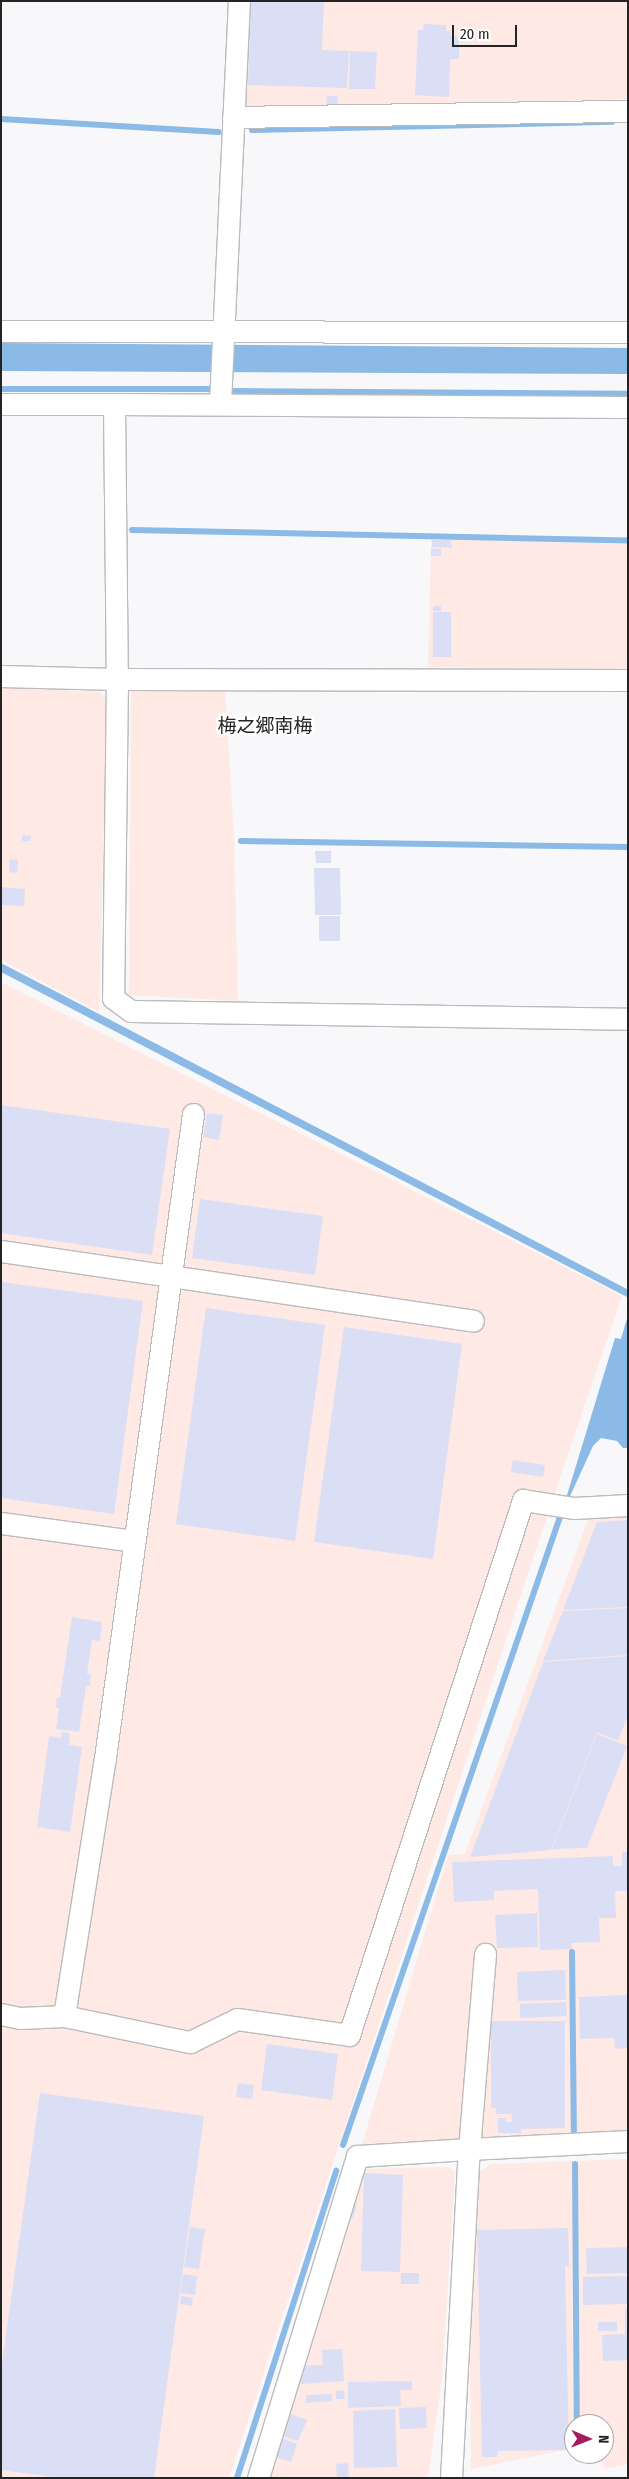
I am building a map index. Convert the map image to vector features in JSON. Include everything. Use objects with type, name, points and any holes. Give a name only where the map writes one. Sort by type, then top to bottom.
[{"type":"street","points":[[220,403],[239,1]]},
{"type":"street","points":[[233,117],[628,110]]},
{"type":"street","points":[[1,331],[224,335],[628,332]]},
{"type":"street","points":[[1,404],[220,403],[628,407]]},
{"type":"street","points":[[114,404],[117,679],[113,998],[131,1011],[628,1019]]},
{"type":"street","points":[[1,676],[117,679],[628,680]]},
{"type":"street","points":[[64,2016],[105,1758],[193,1114]]},
{"type":"street","points":[[1,1251],[473,1321]]},
{"type":"street","points":[[1,2014],[20,2018],[64,2016],[190,2042],[237,2019],[350,2034],[524,1500],[574,1508],[628,1505]]},
{"type":"street","points":[[1,1523],[134,1541]]},
{"type":"street","points":[[451,2478],[469,2149],[485,1954]]},
{"type":"street","points":[[258,2478],[357,2156],[628,2141]]},
{"type":"shaded area","points":[[247,1],[628,1],[628,99],[241,108]]},
{"type":"shaded area","points":[[431,539],[628,544],[628,669],[428,667]]},
{"type":"shaded area","points":[[1,687],[99,692],[107,699],[99,1012],[1,960]]},
{"type":"shaded area","points":[[225,688],[234,835],[238,1001],[129,995],[131,692]]},
{"type":"shaded area","points":[[1,982],[622,1296],[551,1504],[229,2478],[1,2478]]},
{"type":"shaded area","points":[[628,1515],[628,2131],[362,2144],[448,1855],[465,1854],[589,1517]]},
{"type":"shaded area","points":[[628,2159],[628,2464],[605,2469],[602,2464],[614,2464],[614,2414],[564,2414],[564,2450],[471,2469],[470,2362],[479,2172],[491,2164]]},
{"type":"shaded area","points":[[448,2167],[455,2172],[442,2378],[428,2478],[266,2478],[364,2169]]},
{"type":"water","points":[[1,343],[628,348],[628,374],[1,371]]},
{"type":"water","points":[[1,963],[625,1288],[628,1290],[628,1300],[627,1297],[1,972]]},
{"type":"water","points":[[628,1315],[628,1448],[623,1448],[617,1441],[601,1438],[593,1446],[560,1518],[615,1338],[621,1339]]},
{"type":"building","points":[[251,1],[324,1],[322,50],[349,51],[347,88],[248,85]]},
{"type":"building","points":[[424,24],[446,25],[446,31],[451,31],[451,36],[459,37],[459,59],[450,59],[449,97],[415,95],[418,30],[423,30]]},
{"type":"building","points":[[350,51],[377,52],[375,89],[349,89]]},
{"type":"building","points":[[327,96],[338,96],[337,104],[326,104]]},
{"type":"building","points":[[432,539],[451,540],[452,548],[432,547]]},
{"type":"building","points":[[431,549],[441,549],[441,556],[431,556]]},
{"type":"building","points":[[433,606],[441,606],[441,611],[433,611]]},
{"type":"building","points":[[433,612],[451,612],[451,657],[433,657]]},
{"type":"building","points":[[22,835],[31,836],[30,841],[22,841]]},
{"type":"building","points":[[315,851],[331,851],[331,863],[316,863]]},
{"type":"building","points":[[10,859],[18,860],[17,873],[9,872]]},
{"type":"building","points":[[314,868],[340,868],[341,915],[315,915]]},
{"type":"building","points":[[1,887],[25,889],[24,906],[1,905]]},
{"type":"building","points":[[319,916],[340,916],[340,941],[319,941]]},
{"type":"building","points":[[1,1105],[170,1129],[152,1255],[1,1233]]},
{"type":"building","points":[[207,1113],[223,1115],[219,1140],[203,1137]]},
{"type":"building","points":[[200,1199],[323,1216],[315,1275],[192,1258]]},
{"type":"building","points":[[1,1282],[143,1301],[114,1514],[1,1498]]},
{"type":"building","points":[[206,1308],[325,1325],[295,1541],[176,1524]]},
{"type":"building","points":[[344,1327],[462,1344],[433,1559],[314,1542]]},
{"type":"building","points":[[513,1460],[545,1465],[543,1477],[511,1472]]},
{"type":"building","points":[[628,1520],[628,1607],[563,1610],[597,1522]]},
{"type":"building","points":[[628,1608],[628,1655],[543,1661],[563,1611]]},
{"type":"building","points":[[72,1617],[102,1622],[100,1641],[92,1640],[87,1674],[91,1674],[90,1686],[86,1686],[79,1732],[56,1729],[59,1708],[56,1708],[57,1697],[60,1698]]},
{"type":"building","points":[[628,1656],[628,1715],[618,1741],[597,1732],[551,1850],[470,1857],[543,1662]]},
{"type":"building","points":[[62,1732],[70,1733],[69,1745],[82,1747],[70,1832],[37,1827],[49,1736],[61,1738]]},
{"type":"building","points":[[597,1734],[627,1746],[587,1848],[552,1849]]},
{"type":"building","points":[[622,1852],[628,1852],[628,1891],[615,1891],[616,1918],[599,1918],[600,1942],[571,1943],[572,1949],[540,1950],[538,1889],[494,1891],[494,1900],[454,1902],[452,1862],[613,1856],[613,1866],[622,1866]]},
{"type":"building","points":[[537,1913],[538,1947],[497,1948],[495,1915]]},
{"type":"building","points":[[565,1970],[566,2000],[518,2001],[517,1972]]},
{"type":"building","points":[[628,1995],[628,2048],[615,2049],[614,2038],[580,2039],[579,1997]]},
{"type":"building","points":[[566,2002],[567,2016],[520,2018],[520,2004]]},
{"type":"building","points":[[491,2021],[565,2021],[565,2128],[521,2129],[521,2133],[498,2133],[498,2118],[506,2118],[506,2122],[512,2122],[512,2114],[496,2114],[496,2108],[491,2108]]},
{"type":"building","points":[[267,2044],[338,2054],[332,2100],[261,2090]]},
{"type":"building","points":[[238,2083],[254,2085],[252,2099],[236,2097]]},
{"type":"building","points":[[40,2093],[204,2116],[154,2478],[59,2478],[1,2470],[1,2370]]},
{"type":"building","points":[[364,2173],[403,2175],[400,2272],[361,2271]]},
{"type":"building","points":[[350,2203],[357,2205],[353,2219],[346,2217]]},
{"type":"building","points":[[190,2227],[205,2229],[199,2269],[184,2267]]},
{"type":"building","points":[[568,2228],[569,2266],[565,2266],[568,2414],[564,2414],[564,2450],[498,2451],[497,2457],[482,2457],[477,2230]]},
{"type":"building","points":[[628,2247],[628,2273],[587,2274],[586,2248]]},
{"type":"building","points":[[401,2273],[419,2273],[419,2284],[401,2284]]},
{"type":"building","points":[[183,2274],[197,2276],[195,2295],[180,2293]]},
{"type":"building","points":[[628,2276],[628,2304],[583,2305],[583,2277]]},
{"type":"building","points":[[181,2296],[193,2298],[192,2306],[180,2304]]},
{"type":"building","points":[[625,2309],[628,2309],[628,2360],[603,2361],[602,2335],[625,2334]]},
{"type":"building","points":[[598,2322],[617,2322],[617,2331],[598,2331]]},
{"type":"building","points":[[342,2349],[344,2381],[301,2384],[300,2366],[323,2365],[322,2350]]},
{"type":"building","points":[[412,2381],[412,2390],[400,2390],[401,2406],[348,2408],[348,2382]]},
{"type":"building","points":[[344,2390],[345,2399],[336,2399],[336,2391]]},
{"type":"building","points":[[332,2394],[332,2401],[306,2403],[306,2395]]},
{"type":"building","points":[[426,2407],[427,2428],[400,2429],[399,2408]]},
{"type":"building","points":[[395,2409],[397,2467],[354,2468],[353,2411]]},
{"type":"building","points":[[285,2412],[307,2420],[298,2441],[280,2435]]},
{"type":"building","points":[[279,2437],[297,2444],[291,2462],[272,2456]]},
{"type":"building","points":[[348,2463],[349,2478],[337,2478],[336,2464]]},
{"type":"waterway","points":[[1,119],[219,132]]},
{"type":"waterway","points":[[252,130],[612,122]]},
{"type":"waterway","points":[[1,389],[212,389]]},
{"type":"waterway","points":[[235,391],[628,394]]},
{"type":"waterway","points":[[132,530],[628,540]]},
{"type":"waterway","points":[[241,841],[628,847]]},
{"type":"waterway","points":[[343,2145],[562,1511]]},
{"type":"waterway","points":[[572,1952],[574,2131]]},
{"type":"waterway","points":[[575,2164],[577,2414]]},
{"type":"waterway","points":[[237,2478],[336,2171]]},
{"type":"district","name":"梅之郷南梅","points":[[265,726]]}]
